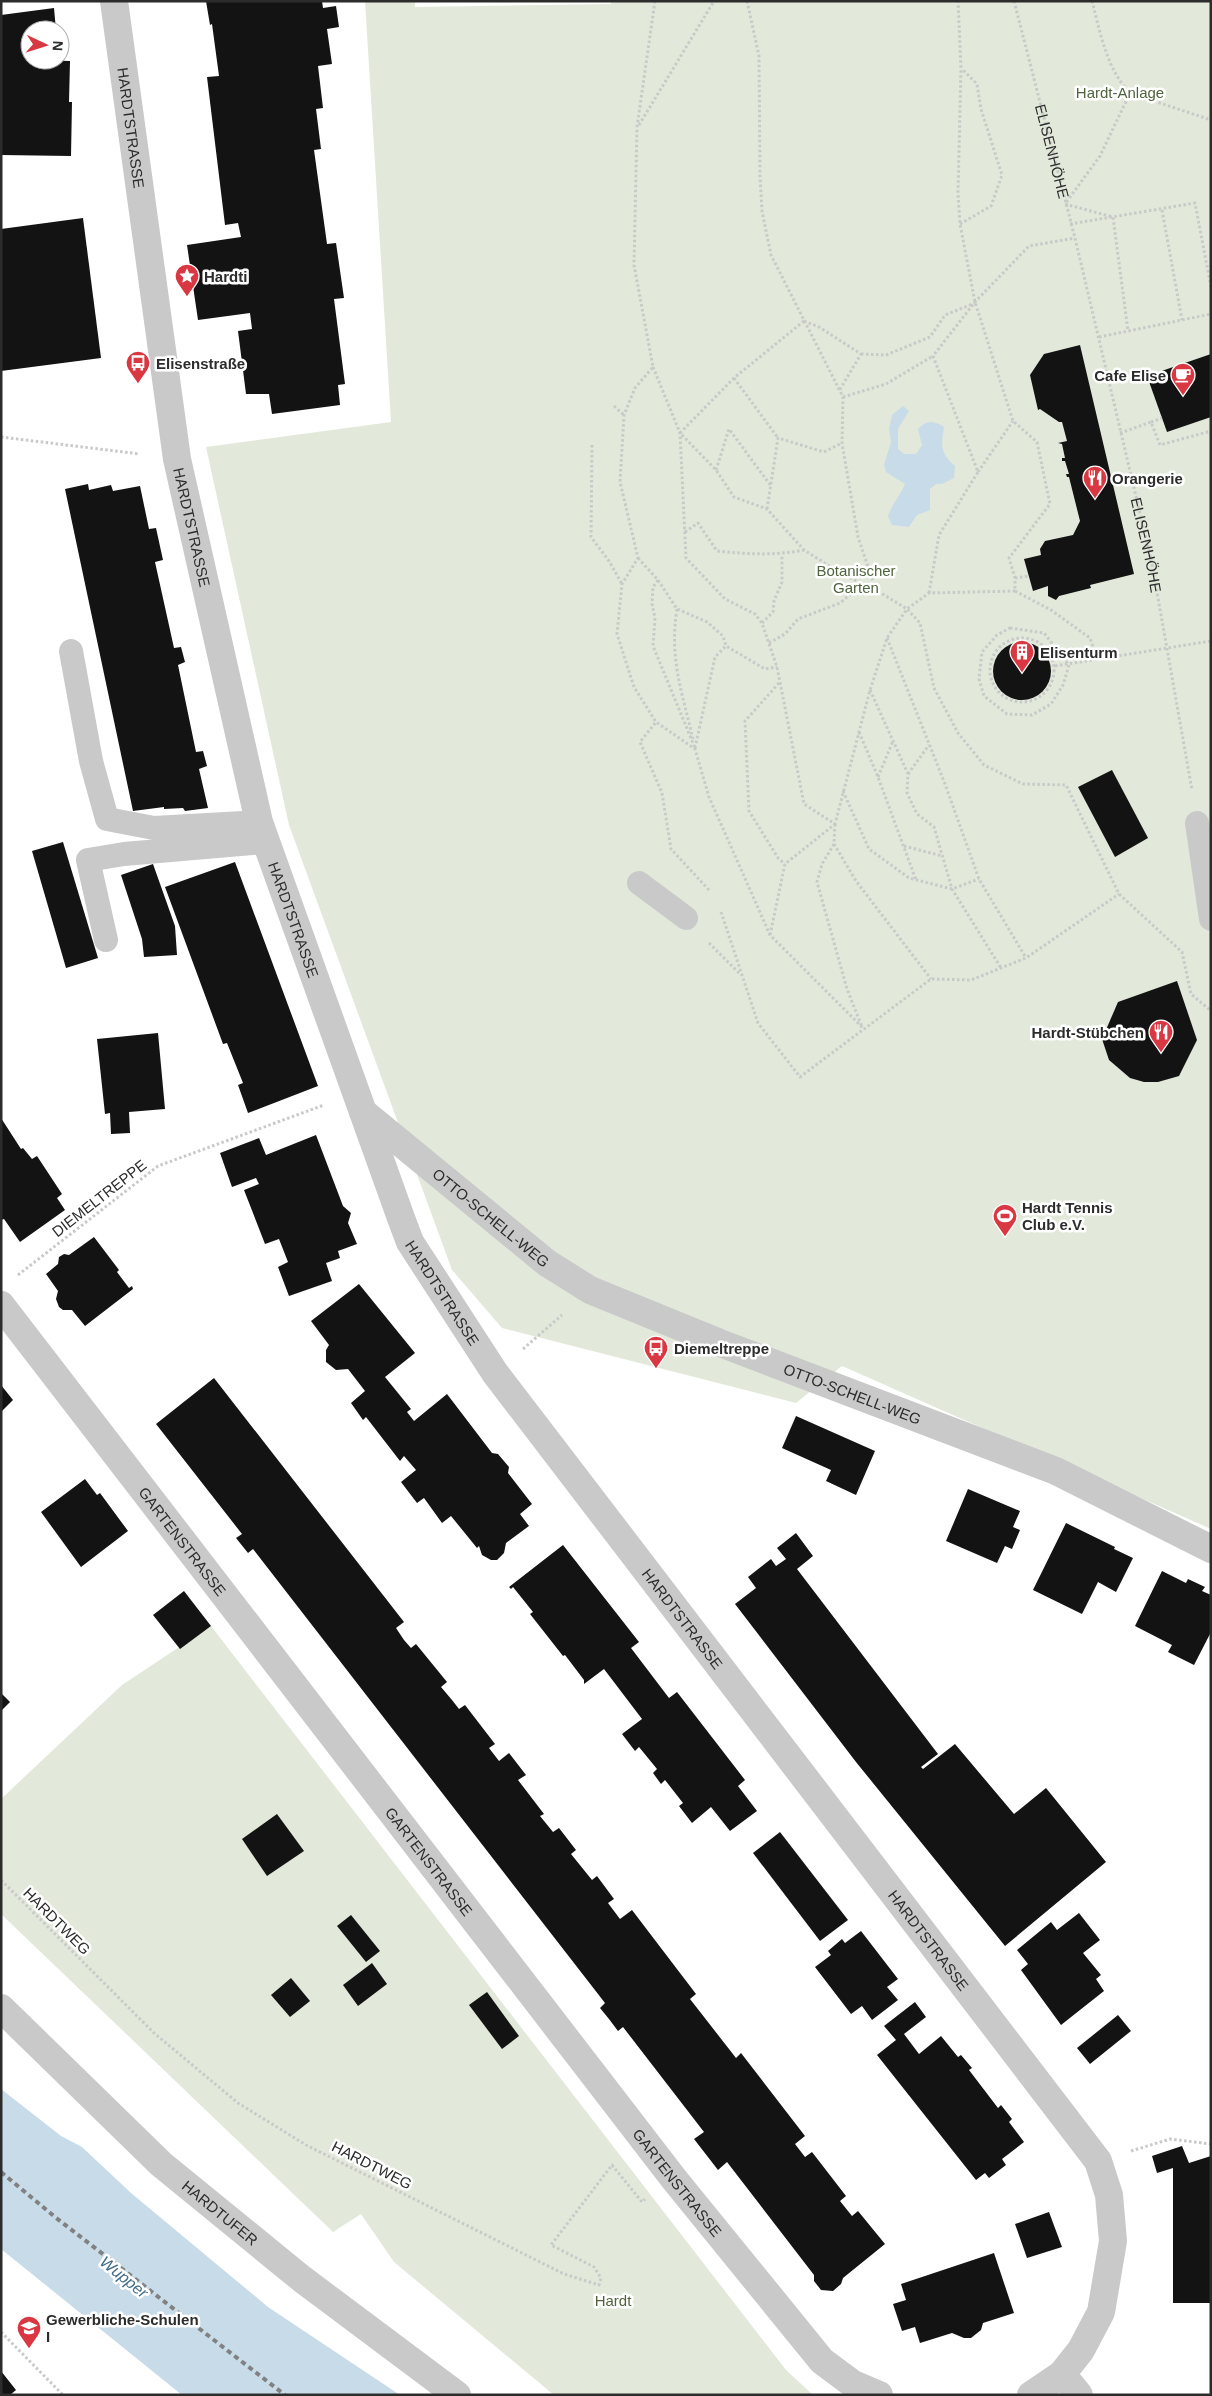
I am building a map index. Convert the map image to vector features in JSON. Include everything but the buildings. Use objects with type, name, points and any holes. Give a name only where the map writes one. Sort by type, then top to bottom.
[{"type":"street","name":"HARDTSTRASSE","points":[[114,1],[177,458],[262,832],[410,1242],[495,1373],[1098,2161],[1109,2195],[1113,2241],[1101,2312],[1081,2350],[1062,2374]]},
{"type":"street","name":"OTTO-SCHELL-WEG","points":[[363,1112],[546,1263],[590,1290],[720,1343],[1056,1471],[1211,1549]]},
{"type":"street","name":"GARTENSTRASSE","points":[[1,1305],[674,2179],[822,2361],[853,2384],[879,2395]]},
{"type":"street","name":"HARDTUFER","points":[[1,2008],[161,2164],[302,2278],[457,2395]]},
{"type":"street","points":[[1032,2395],[1062,2374],[1078,2395]]},
{"type":"lane","points":[[71,651],[91,761],[107,819],[154,828],[262,832]]},
{"type":"lane","points":[[1197,823],[1211,919]]},
{"type":"lane","points":[[106,940],[88,860],[262,832]]},
{"type":"lane","points":[[639,883],[686,918]]},
{"type":"path","points":[[655,1],[637,127],[634,264],[654,367],[680,433],[686,558],[725,600],[755,614],[762,623],[780,682],[804,804],[835,824]]},
{"type":"path","points":[[637,127],[714,1]]},
{"type":"path","points":[[747,1],[759,56],[762,211],[771,256],[842,397],[842,443],[858,537],[876,590]]},
{"type":"path","points":[[958,1],[961,68],[958,193],[960,224],[975,302],[1013,421],[1037,442],[1050,504],[1009,558],[1015,578],[1015,591]]},
{"type":"path","name":"ELISENHÖHE","points":[[1014,1],[1099,338],[1152,564],[1197,823]]},
{"type":"path","points":[[1092,1],[1109,59],[1121,84],[1130,93],[1211,120]]},
{"type":"path","points":[[960,224],[991,206],[1002,175],[981,109],[977,84],[961,68]]},
{"type":"path","points":[[1113,217],[1065,204],[1100,156],[1130,93]]},
{"type":"path","points":[[1070,224],[1196,203],[1211,287]]},
{"type":"path","points":[[1162,210],[1182,320]]},
{"type":"path","points":[[1113,217],[1128,331]]},
{"type":"path","points":[[842,397],[886,384],[933,356],[975,302],[1029,246],[1074,238]]},
{"type":"path","points":[[804,321],[819,327],[861,354],[886,355],[930,336],[945,314],[975,302]]},
{"type":"path","points":[[1099,338],[1211,314]]},
{"type":"path","points":[[680,433],[734,378],[804,321]]},
{"type":"path","points":[[839,390],[861,354]]},
{"type":"path","points":[[933,356],[978,472]]},
{"type":"path","points":[[654,367],[635,388],[624,416],[620,482],[638,558],[658,580],[677,609],[707,622],[723,636],[726,646],[765,669],[776,667]]},
{"type":"path","points":[[734,378],[778,438],[824,452],[842,443]]},
{"type":"path","points":[[614,406],[624,416]]},
{"type":"path","points":[[1120,433],[1162,418]]},
{"type":"path","points":[[928,593],[939,535],[978,472],[1013,421]]},
{"type":"path","points":[[1151,422],[1160,445],[1211,431]]},
{"type":"path","points":[[716,470],[729,429],[771,487]]},
{"type":"path","points":[[680,433],[716,470],[734,498],[768,509],[804,550],[842,574],[876,590],[907,609],[920,623],[934,688],[958,733],[984,765],[1023,784],[1066,785],[1119,894],[1182,952],[1191,994],[1211,1011]]},
{"type":"path","points":[[1,438],[177,458]]},
{"type":"path","points":[[768,509],[778,438]]},
{"type":"path","points":[[592,445],[591,537],[609,561],[622,584]]},
{"type":"path","points":[[685,532],[698,523],[717,551],[752,555],[782,555],[804,550]]},
{"type":"path","points":[[762,623],[773,612],[774,601],[782,582],[782,555]]},
{"type":"path","points":[[638,558],[622,584],[617,634],[634,687],[656,722],[695,749]]},
{"type":"path","points":[[1015,578],[1029,576]]},
{"type":"path","points":[[658,580],[653,587],[652,604],[655,618],[653,646],[695,749]]},
{"type":"path","points":[[768,643],[785,634],[798,619],[840,603],[863,584]]},
{"type":"path","points":[[863,1028],[847,989],[817,882],[822,864],[834,844],[835,824],[843,791],[870,690],[887,638],[907,609],[928,593],[1015,591],[1051,610],[1090,638],[1098,661]]},
{"type":"path","points":[[677,609],[674,629],[674,658],[695,749],[709,797],[770,936],[863,1028]]},
{"type":"path","points":[[1010,628],[1044,633],[1069,665],[1063,685],[1051,704],[1032,715],[1007,714],[984,696],[979,679],[982,652],[997,635],[1010,628]]},
{"type":"path","points":[[887,638],[979,879],[1026,958]]},
{"type":"path","points":[[1018,638],[1039,642],[1049,653],[1055,666],[1052,685],[1035,700],[1026,702],[1009,700],[1002,695],[995,689],[990,673],[990,661],[997,649],[1008,640],[1018,638]]},
{"type":"path","points":[[1055,666],[1098,661],[1211,641]]},
{"type":"path","points":[[695,749],[715,656],[726,646]]},
{"type":"path","points":[[780,682],[745,721],[749,812],[778,858],[785,864]]},
{"type":"path","points":[[870,690],[908,774],[907,793],[917,814],[934,828],[952,889],[1001,968]]},
{"type":"path","points":[[656,722],[640,742],[662,793],[671,849],[711,892]]},
{"type":"path","points":[[859,731],[916,880]]},
{"type":"path","points":[[878,777],[893,741]]},
{"type":"path","points":[[908,774],[929,745]]},
{"type":"path","points":[[843,791],[869,848],[909,878],[952,889],[979,879]]},
{"type":"path","points":[[770,936],[785,864],[835,824]]},
{"type":"path","points":[[834,844],[856,882],[931,979]]},
{"type":"path","points":[[903,846],[942,856]]},
{"type":"path","points":[[720,909],[740,974],[758,1023],[800,1078],[863,1028],[889,1012],[931,979],[972,980],[1026,958],[1119,894]]},
{"type":"path","points":[[686,918],[740,974]]},
{"type":"path","name":"DIEMELTREPPE","points":[[35,1262],[158,1166],[293,1117]]},
{"type":"path","points":[[495,1373],[590,1290]]},
{"type":"path","name":"HARDTWEG","points":[[1,1880],[154,2033],[238,2103],[315,2150],[564,2274],[599,2286],[601,2278],[594,2267],[551,2245],[612,2165],[642,2202]]},
{"type":"path","points":[[1098,2161],[1170,2139],[1211,2144]]},
{"type":"path","points":[[1,2332],[63,2395]]},
{"type":"green space","points":[[365,1],[415,1],[415,7],[611,4],[611,1],[1211,1],[1211,1529],[842,1366],[796,1403],[502,1328],[452,1270],[289,825],[206,447],[391,422]]},
{"type":"green space","name":"Hardt","points":[[211,1626],[786,2370],[813,2395],[554,2395],[394,2262],[361,2214],[333,2232],[1,1914],[1,1799],[122,1685]]},
{"type":"water","points":[[903,406],[909,411],[898,429],[898,449],[904,454],[916,454],[922,445],[918,429],[930,422],[937,423],[944,427],[942,439],[944,453],[955,466],[954,478],[942,484],[936,484],[930,489],[930,510],[917,515],[909,527],[892,525],[888,516],[905,484],[886,472],[884,465],[891,442],[889,429],[892,415]]},
{"type":"water","name":"Wupper","points":[[1,2089],[61,2136],[82,2147],[131,2193],[268,2307],[400,2395],[182,2395],[1,2249]]},
{"type":"railway","points":[[1,2172],[55,2217],[285,2395]]},
{"type":"place","name":"Hardti","points":[[187,297]]},
{"type":"place","name":"Elisenstraße","points":[[138,384]]},
{"type":"place","name":"Cafe Elise","points":[[1183,396]]},
{"type":"place","name":"Orangerie","points":[[1095,499]]},
{"type":"place","name":"Elisenturm","points":[[1022,673]]},
{"type":"place","name":"Hardt-Stübchen","points":[[1161,1053]]},
{"type":"place","name":"Hardt Tennis Club e.V.","points":[[1005,1237]]},
{"type":"place","name":"Diemeltreppe","points":[[656,1369]]},
{"type":"place","name":"Gewerbliche-Schulen I","points":[[29,2349]]},
{"type":"park label","name":"Hardt-Anlage","points":[[1120,92]]},
{"type":"park label","name":"Botanischer Garten","points":[[856,578]]}]
